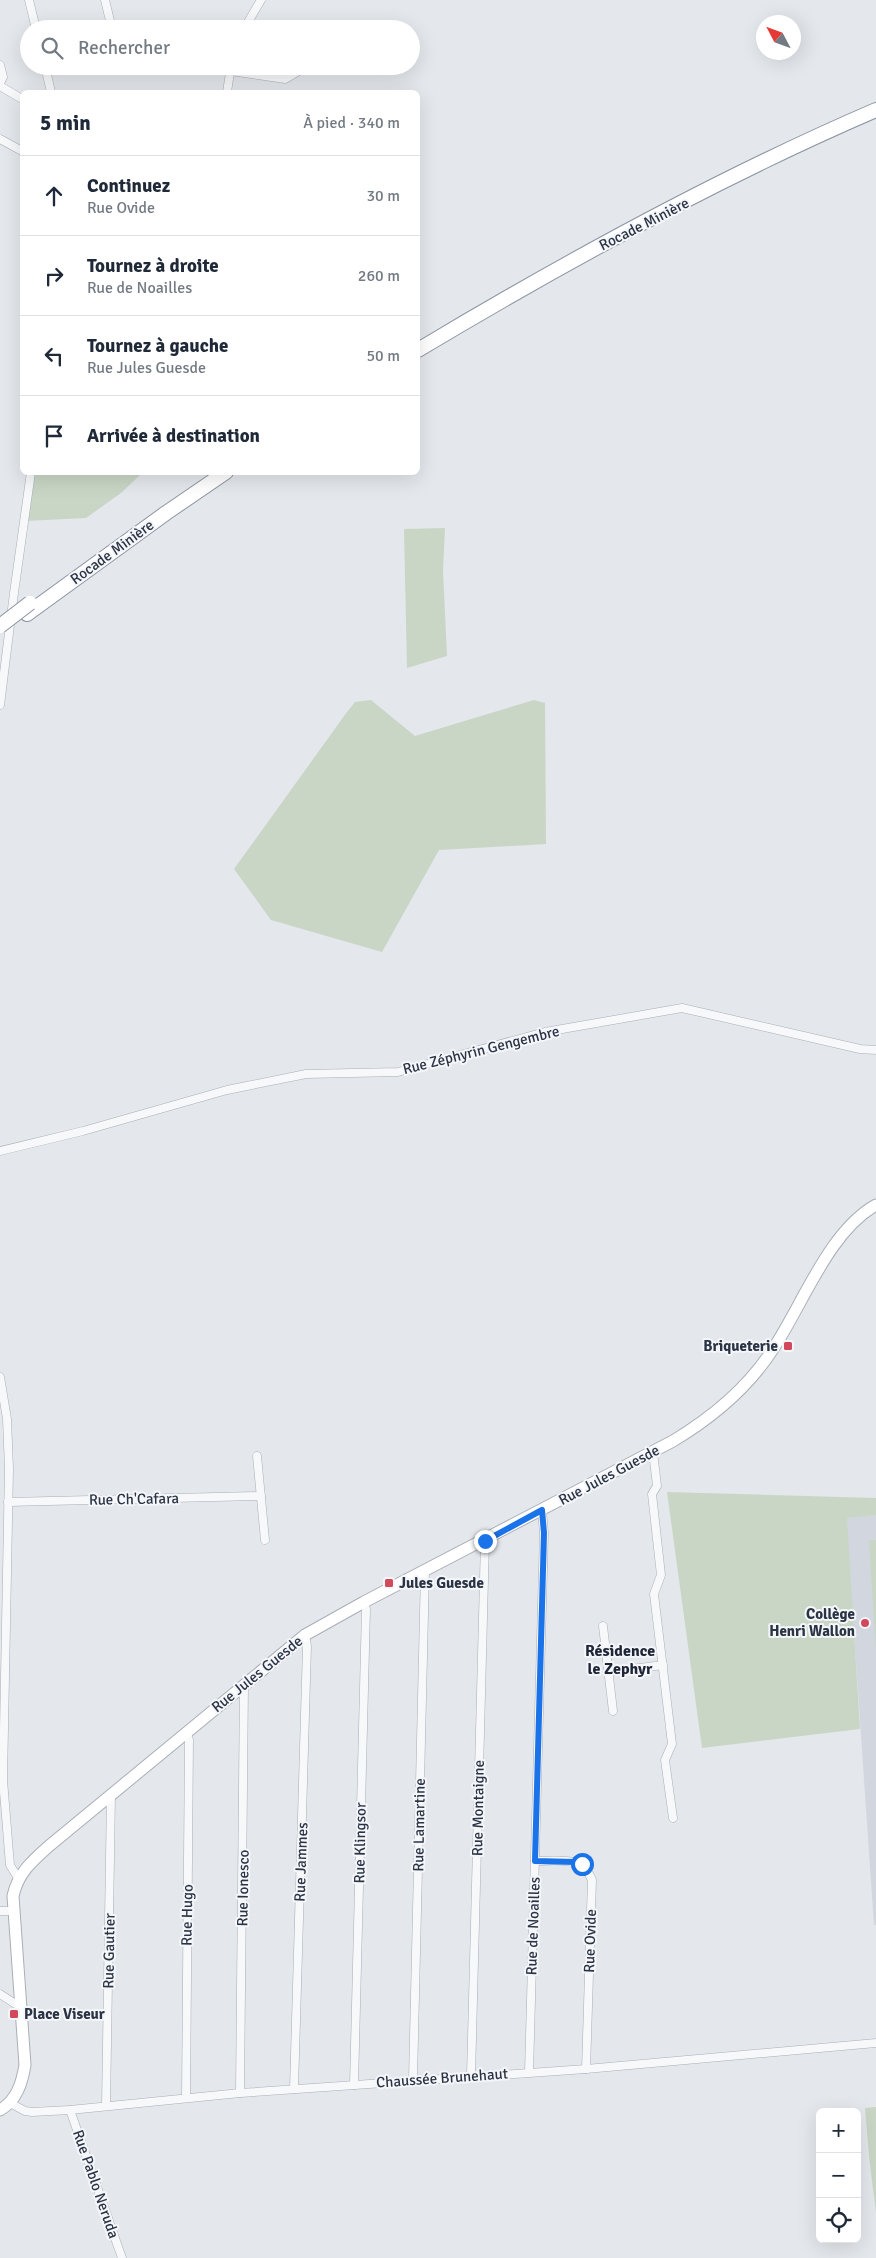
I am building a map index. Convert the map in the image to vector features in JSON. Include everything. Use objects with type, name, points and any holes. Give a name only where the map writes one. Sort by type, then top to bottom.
[{"type":"highway","name":"Rocade Minière","points":[[420,339],[515,283],[627,222],[754,158],[876,100]]},
{"type":"highway","name":"Rocade Minière","points":[[420,349],[631,230],[746,170],[876,110]]},
{"type":"highway","name":"Rocade Minière","points":[[0,635],[28,609],[206,475]]},
{"type":"highway","name":"Rocade Minière","points":[[0,626],[28,609],[222,475]]},
{"type":"main road","name":"Rue Jules Guesde","points":[[18,1878],[24,1869],[49,1846],[244,1684],[305,1636],[364,1602],[485,1541],[653,1452],[713,1416],[748,1382],[774,1349],[833,1247],[861,1213],[876,1205]]},
{"type":"main road","points":[[0,2110],[10,2103],[20,2087],[25,2065],[13,1896],[18,1878]]},
{"type":"street","points":[[29,0],[34,20]]},
{"type":"street","points":[[105,0],[110,20]]},
{"type":"street","points":[[249,20],[261,0]]},
{"type":"street","points":[[0,65],[3,77],[0,85],[20,98]]},
{"type":"street","points":[[47,75],[51,90]]},
{"type":"street","points":[[227,90],[229,75]]},
{"type":"street","points":[[263,75],[285,79],[292,75]]},
{"type":"street","points":[[0,139],[20,150]]},
{"type":"street","points":[[0,706],[31,475]]},
{"type":"street","name":"Rue Zéphyrin Gengembre","points":[[0,1151],[83,1132],[227,1090],[306,1074],[398,1072],[545,1032],[682,1008],[860,1049],[876,1050]]},
{"type":"street","points":[[0,1376],[7,1427],[8,1502],[3,1780],[10,1865],[18,1878]]},
{"type":"street","points":[[653,1452],[657,1486],[652,1494],[661,1576],[654,1594],[672,1744],[665,1760],[673,1818]]},
{"type":"street","points":[[257,1456],[265,1540]]},
{"type":"street","name":"Rue Ch'Cafara","points":[[8,1502],[260,1496]]},
{"type":"street","name":"Rue de Noailles","points":[[529,2072],[544,1533],[542,1510]]},
{"type":"street","name":"Rue Montaigne","points":[[471,2076],[485,1541]]},
{"type":"street","name":"Rue Lamartine","points":[[413,2080],[425,1571]]},
{"type":"street","name":"Rue Klingsor","points":[[354,2085],[366,1609],[364,1602]]},
{"type":"street","points":[[603,1626],[613,1711]]},
{"type":"street","name":"Rue Jammes","points":[[294,2089],[307,1646],[305,1636]]},
{"type":"street","points":[[609,1672],[662,1665]]},
{"type":"street","name":"Rue Ionesco","points":[[240,2093],[244,1684]]},
{"type":"street","name":"Rue Hugo","points":[[186,1732],[189,1740],[186,2098]]},
{"type":"street","name":"Rue Gautier","points":[[106,2106],[111,1795]]},
{"type":"street","name":"Rue Ovide","points":[[535,1861],[575,1862],[582,1864],[589,1872],[592,1880],[586,2069]]},
{"type":"street","points":[[0,1911],[14,1911]]},
{"type":"street","points":[[0,1994],[20,2007]]},
{"type":"street","name":"Chaussée Brunehaut","points":[[10,2103],[25,2111],[32,2112],[70,2110],[240,2093],[586,2069],[876,2043]]},
{"type":"street","name":"Rue Pablo Neruda","points":[[70,2110],[122,2258]]},
{"type":"shaded area","name":"Collège Henri Wallon","points":[[876,1515],[876,1925],[874,1925],[846,1517]]},
{"type":"green space","points":[[31,475],[140,475],[121,493],[86,518],[25,521]]},
{"type":"green space","points":[[445,528],[443,571],[447,656],[407,668],[404,529]]},
{"type":"green space","points":[[371,700],[415,736],[534,700],[545,703],[546,844],[439,850],[382,952],[271,920],[234,869],[355,702]]},
{"type":"green space","points":[[667,1492],[876,1498],[876,1515],[847,1518],[860,1729],[702,1748]]},
{"type":"green space","points":[[869,1540],[876,1540],[876,1651]]},
{"type":"green space","points":[[876,2107],[876,2213],[865,2108]]},
{"type":"place","name":"Briqueterie","points":[[788,1346]]},
{"type":"place","name":"Jules Guesde","points":[[389,1583]]},
{"type":"place","name":"Collège Henri Wallon","points":[[865,1623]]},
{"type":"place","name":"Place Viseur","points":[[14,2014]]},
{"type":"district","name":"Résidence le Zephyr","points":[[620,1659]]},
{"type":"route","points":[[485,1541],[542,1510],[544,1533],[535,1861],[575,1862],[582,1864]]}]
